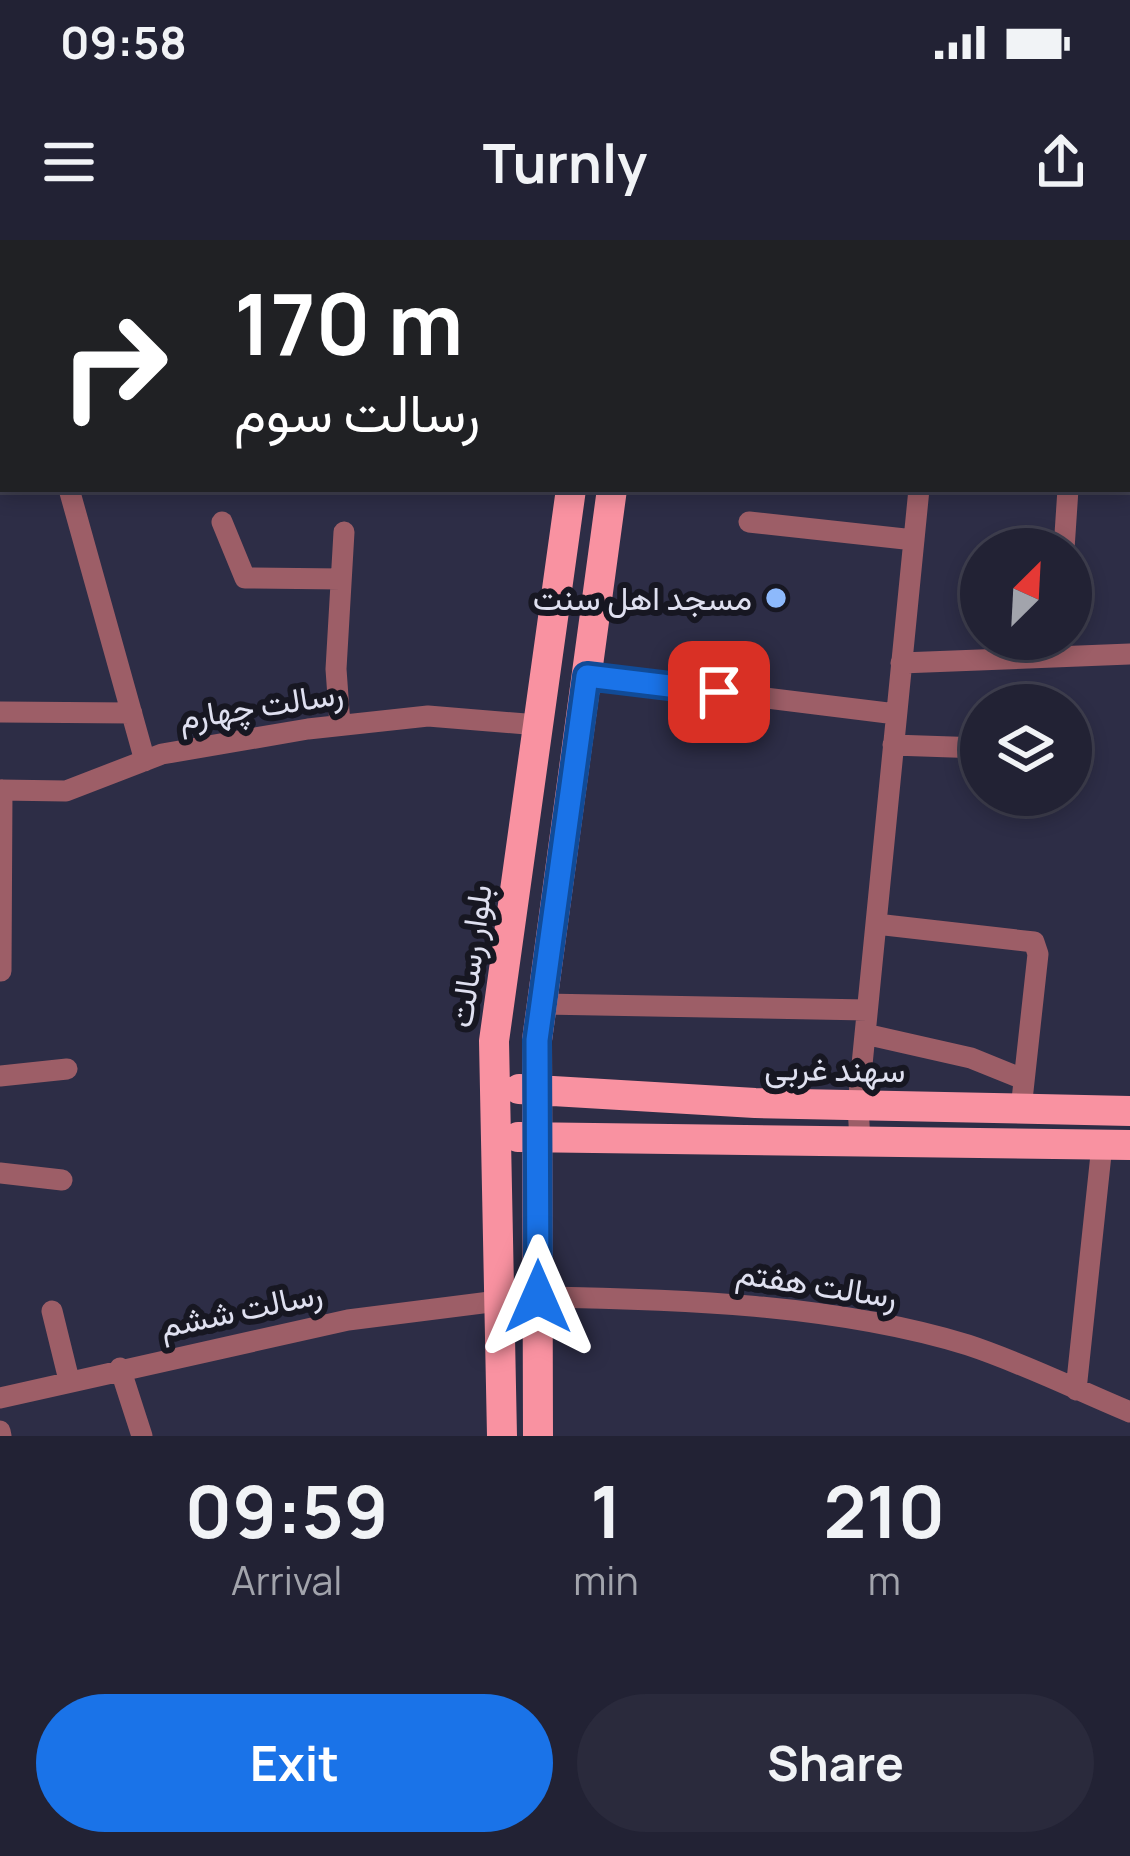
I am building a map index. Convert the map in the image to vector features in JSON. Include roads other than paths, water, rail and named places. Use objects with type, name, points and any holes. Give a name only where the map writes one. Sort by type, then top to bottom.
[{"type":"main road","name":"بلوار رسالت","points":[[502,1436],[494,1041],[571,492]]},
{"type":"main road","points":[[538,1436],[538,1090],[543,1004],[612,492]]},
{"type":"main road","name":"سهند غربی","points":[[494,1088],[858,1105],[1022,1094],[1116,1111]]},
{"type":"main road","points":[[495,1136],[1116,1145],[1116,1111]]},
{"type":"street","points":[[70,492],[145,761]]},
{"type":"street","points":[[860,1142],[858,1105],[919,492]]},
{"type":"street","points":[[1065,528],[1068,492]]},
{"type":"street","points":[[223,522],[244,578],[341,579]]},
{"type":"street","points":[[749,522],[914,540]]},
{"type":"street","points":[[340,725],[335,668],[344,532]]},
{"type":"street","points":[[1092,651],[1130,654]]},
{"type":"street","points":[[902,664],[960,658]]},
{"type":"street","points":[[587,676],[896,714]]},
{"type":"street","points":[[0,712],[132,713]]},
{"type":"street","name":"رسالت چهارم","points":[[1,790],[66,791],[145,761],[340,725],[428,716],[538,725]]},
{"type":"street","points":[[893,745],[960,747]]},
{"type":"street","points":[[1,790],[2,971]]},
{"type":"street","points":[[865,1034],[971,1058],[1022,1094],[1038,954],[1029,938],[876,925]]},
{"type":"street","points":[[543,1004],[867,1010]]},
{"type":"street","points":[[0,1076],[67,1070]]},
{"type":"street","points":[[1076,1390],[1116,1145]]},
{"type":"street","points":[[0,1173],[62,1180]]},
{"type":"street","name":"رسالت هفتم","points":[[538,1297],[704,1300],[879,1327],[968,1345],[1130,1412]]},
{"type":"street","name":"رسالت ششم","points":[[0,1398],[347,1320],[498,1301]]},
{"type":"street","points":[[52,1311],[69,1380]]},
{"type":"street","points":[[120,1368],[142,1436]]},
{"type":"place","name":"مسجد اهل سنت","points":[[776,598]]}]
